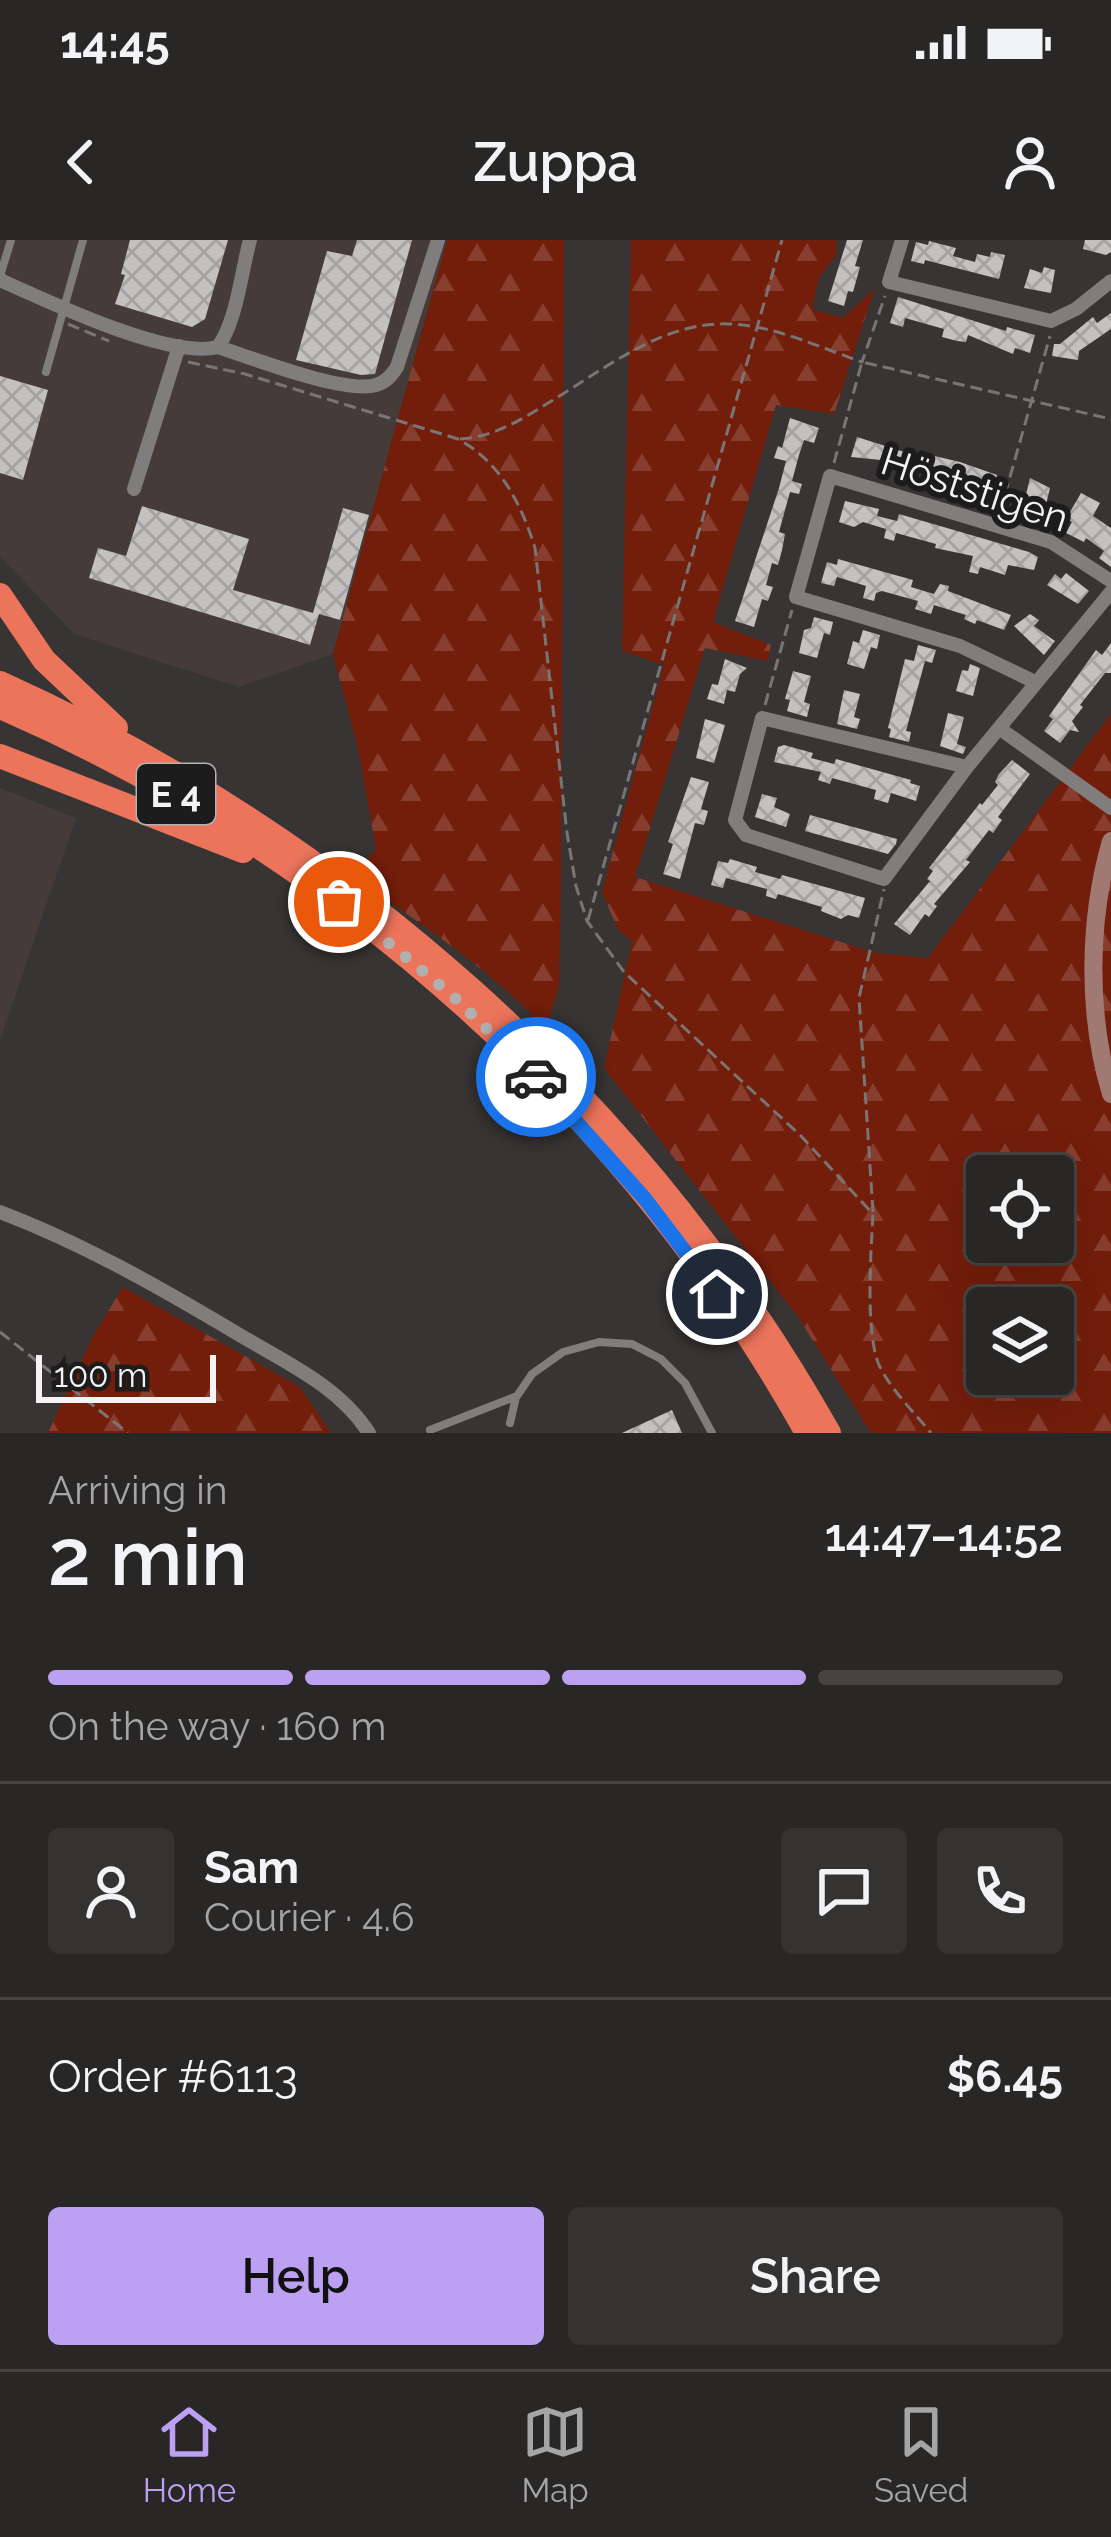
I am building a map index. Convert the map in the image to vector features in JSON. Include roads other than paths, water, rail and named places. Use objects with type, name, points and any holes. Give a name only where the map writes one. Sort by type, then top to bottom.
[{"type":"highway","points":[[0,596],[44,660],[138,750]]},
{"type":"highway","name":"E 4","points":[[0,683],[138,750],[246,815],[403,929],[522,1035],[625,1146],[710,1252],[829,1433]]},
{"type":"highway","name":"E 4","points":[[0,707],[169,790],[339,902],[453,996],[576,1117],[697,1266],[768,1367],[807,1433]]},
{"type":"highway","points":[[0,756],[218,839],[339,902]]},
{"type":"street","points":[[218,347],[232,322],[250,240]]},
{"type":"street","points":[[0,278],[62,314],[177,352],[218,347],[341,385],[369,386],[384,382],[401,355],[438,240]]},
{"type":"street","points":[[902,240],[890,281],[1052,321],[1111,281]]},
{"type":"street","points":[[134,488],[177,352]]},
{"type":"street","name":"Höststigen","points":[[1035,682],[959,646],[796,596],[830,476],[1051,542],[1111,581]]},
{"type":"street","points":[[968,767],[762,718],[735,820],[746,835],[884,879],[1035,682],[1111,592]]},
{"type":"street","points":[[999,728],[1111,808]]},
{"type":"street","points":[[1111,841],[1099,908],[1094,991],[1098,1040],[1111,1094]]},
{"type":"street","points":[[0,1212],[137,1274],[316,1380],[359,1417],[369,1433]]},
{"type":"lane","points":[[0,278],[11,240]]},
{"type":"lane","points":[[46,372],[82,240]]},
{"type":"lane","points":[[510,1423],[517,1396],[532,1373],[562,1352],[598,1342],[632,1344],[661,1359],[685,1383],[712,1433]]},
{"type":"lane","points":[[430,1430],[517,1396]]}]
